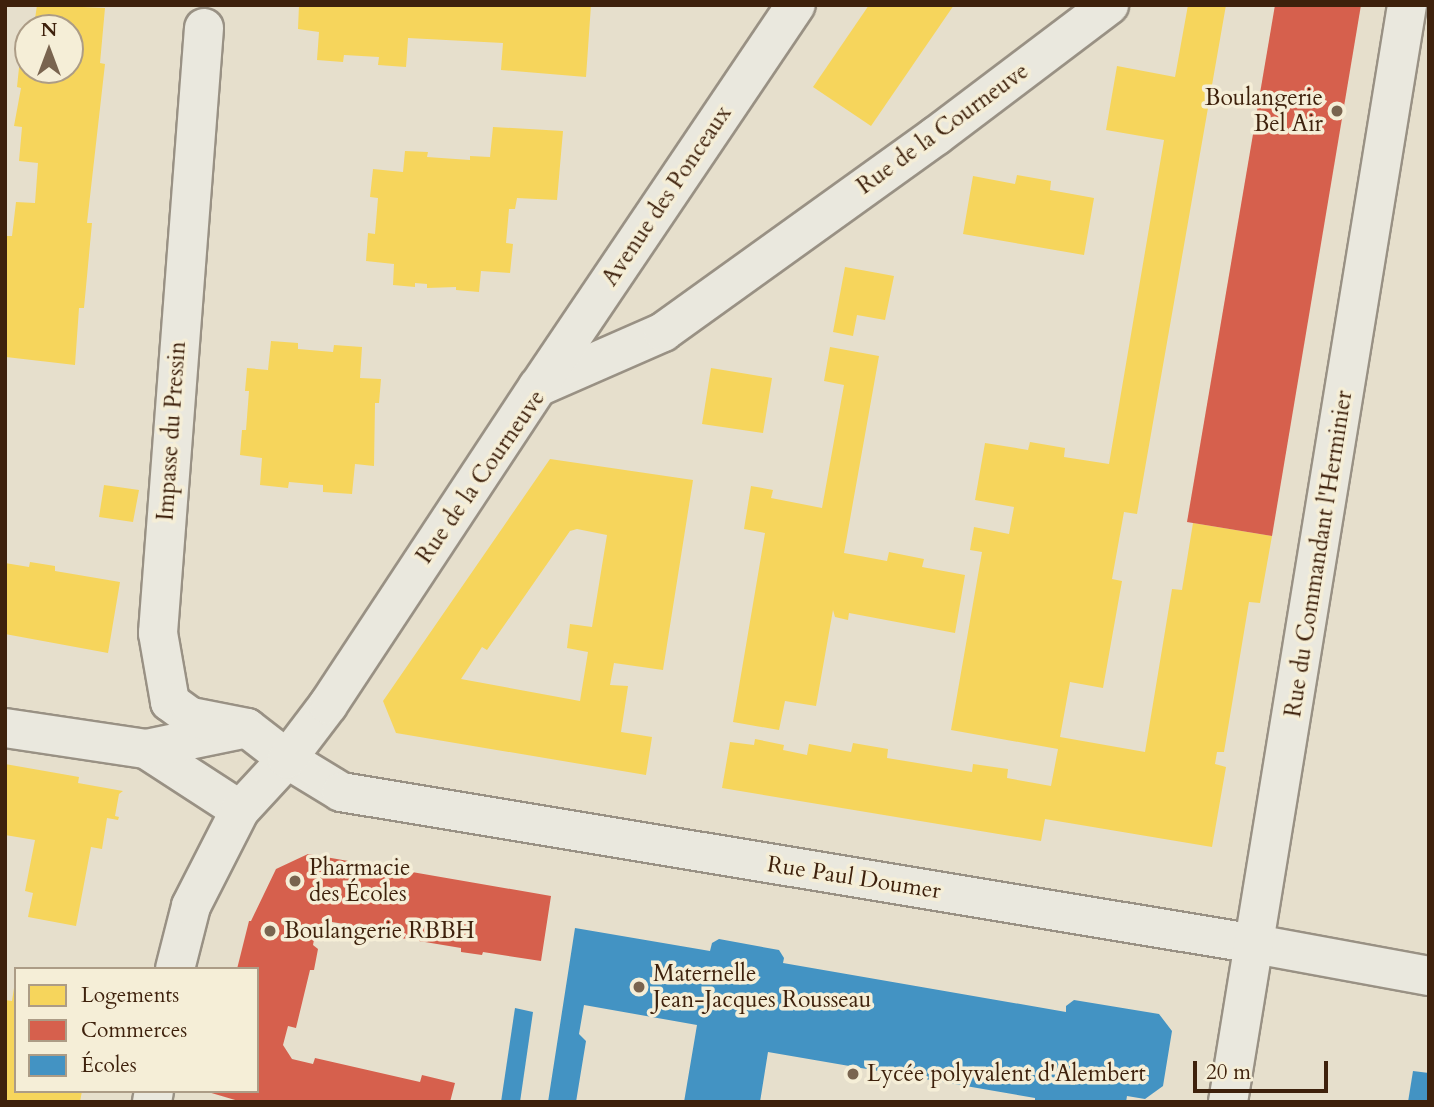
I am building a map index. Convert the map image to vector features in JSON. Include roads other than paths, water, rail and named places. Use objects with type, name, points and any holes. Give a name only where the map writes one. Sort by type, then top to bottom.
[{"type":"street","name":"Avenue des Ponceaux","points":[[538,387],[796,5]]},
{"type":"street","name":"Rue de la Courneuve","points":[[176,967],[191,906],[240,810],[287,759],[328,705],[538,387],[663,332],[936,136],[1110,5]]},
{"type":"street","name":"Rue du Commandant l'Herminier","points":[[1228,1102],[1407,5]]},
{"type":"street","name":"Impasse du Pressin","points":[[204,28],[158,633],[170,702],[191,717],[247,728],[287,759]]},
{"type":"street","points":[[5,728],[146,749],[247,728]]},
{"type":"street","points":[[146,749],[240,810]]},
{"type":"street","name":"Rue Paul Doumer","points":[[287,759],[341,792],[1255,944],[1429,976]]},
{"type":"place","name":"Boulangerie Bel Air","points":[[1337,111]]},
{"type":"place","name":"Pharmacie des Écoles","points":[[295,881]]},
{"type":"place","name":"Boulangerie RBBH","points":[[270,931]]},
{"type":"place","name":"Maternelle Jean-Jacques Rousseau","points":[[639,987]]},
{"type":"place","name":"Lycée polyvalent d'Alembert","points":[[853,1074]]}]
